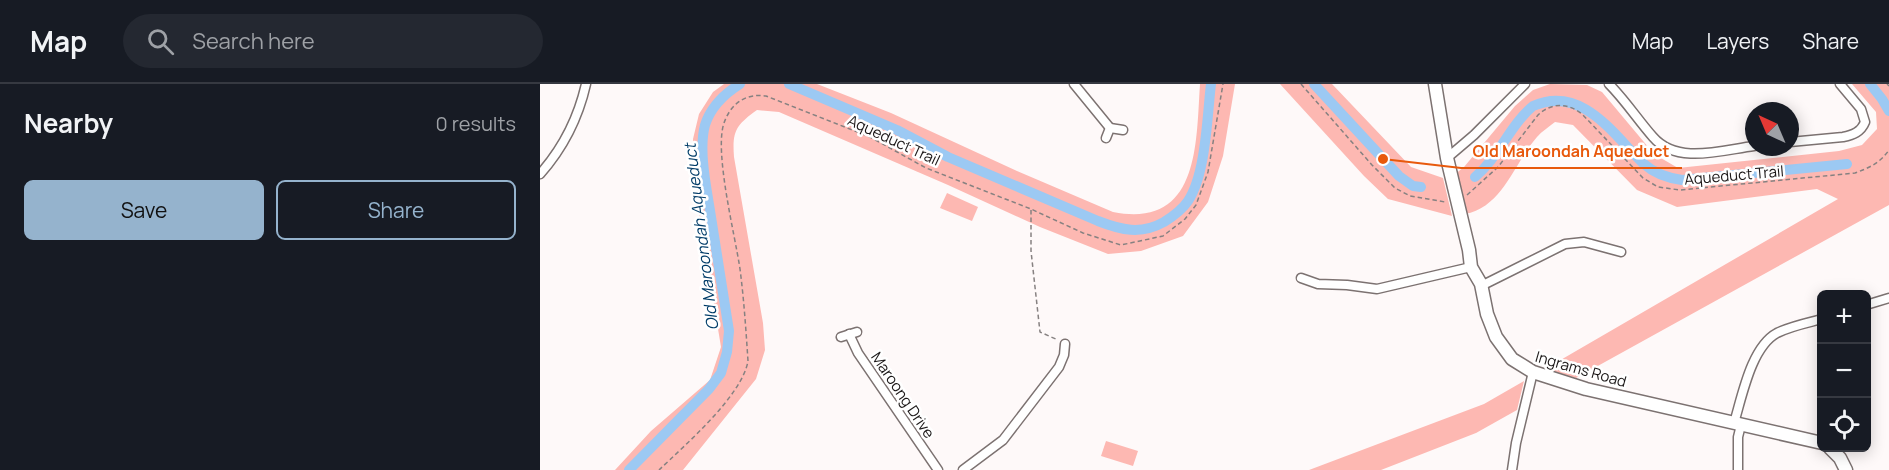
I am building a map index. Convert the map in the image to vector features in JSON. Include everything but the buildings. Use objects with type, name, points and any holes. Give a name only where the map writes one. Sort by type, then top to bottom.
[{"type":"street","points":[[540,174],[568,136],[580,108],[586,84]]},
{"type":"street","points":[[1074,84],[1110,128],[1123,130]]},
{"type":"street","name":"Ingrams Road","points":[[1435,84],[1456,204],[1469,250],[1471,267],[1481,286],[1487,314],[1500,344],[1517,363],[1533,372],[1603,393],[1817,442]]},
{"type":"street","points":[[1447,158],[1474,135],[1525,84]]},
{"type":"street","points":[[1609,84],[1654,139],[1673,151],[1697,153],[1745,147]]},
{"type":"street","points":[[1799,141],[1844,137],[1860,130],[1865,122],[1863,114],[1840,84]]},
{"type":"street","points":[[1106,138],[1110,128]]},
{"type":"street","points":[[1481,286],[1564,243],[1584,242],[1621,252]]},
{"type":"street","points":[[1301,278],[1318,284],[1377,289],[1471,267]]},
{"type":"street","points":[[1871,303],[1889,298]]},
{"type":"street","points":[[1738,470],[1737,424],[1753,363],[1762,346],[1778,333],[1817,320]]},
{"type":"street","name":"Maroong Drive","points":[[849,334],[858,353],[938,470]]},
{"type":"street","points":[[963,470],[991,450],[1009,433],[1059,367],[1064,355],[1065,344]]},
{"type":"street","points":[[1512,470],[1533,372]]},
{"type":"street","points":[[1835,452],[1846,470]]},
{"type":"path","name":"Aqueduct Trail","points":[[659,470],[728,399],[747,369],[740,270],[721,153],[724,123],[743,98],[750,95],[766,96],[870,137],[926,168],[1083,232],[1115,244],[1129,245],[1156,238],[1170,231],[1191,213],[1205,184],[1223,84]]},
{"type":"path","points":[[1301,84],[1395,188],[1410,196],[1456,204]]},
{"type":"path","name":"Aqueduct Trail","points":[[1456,204],[1498,167],[1542,111],[1558,105],[1572,107],[1582,114],[1643,178],[1653,185],[1673,190],[1855,173],[1873,166],[1889,150]]},
{"type":"path","points":[[1031,209],[1031,251],[1040,332],[1065,344]]},
{"type":"shaded area","points":[[724,84],[817,84],[891,113],[1113,212],[1142,214],[1163,207],[1178,195],[1188,176],[1194,155],[1200,84],[1235,84],[1223,156],[1208,202],[1183,236],[1141,251],[1108,254],[1040,227],[779,112],[757,110],[737,129],[734,141],[734,157],[763,323],[765,350],[756,379],[683,470],[615,470],[651,431],[710,380],[721,347],[697,201],[693,139],[699,114],[713,92]]},
{"type":"shaded area","points":[[1280,84],[1332,84],[1411,167],[1443,178],[1452,216],[1388,199]]},
{"type":"shaded area","points":[[1550,84],[1587,85],[1602,92],[1654,154],[1678,168],[1839,151],[1862,145],[1877,129],[1876,112],[1852,84],[1889,84],[1889,205],[1576,378],[1545,369],[1838,199],[1817,189],[1677,207],[1637,190],[1573,125],[1555,122],[1537,137],[1507,183],[1489,203],[1465,214],[1454,175],[1464,167],[1515,106],[1533,90]]},
{"type":"shaded area","points":[[947,193],[978,207],[972,221],[940,208]]},
{"type":"shaded area","points":[[1524,381],[1517,410],[1476,433],[1381,470],[1309,470],[1484,404]]},
{"type":"shaded area","points":[[1106,441],[1138,451],[1133,466],[1101,456]]},
{"type":"waterway","name":"Old Maroondah Aqueduct","points":[[629,470],[709,389],[721,373],[727,352],[729,331],[705,183],[702,147],[705,125],[714,106],[723,96],[740,84]]},
{"type":"waterway","name":"Old Maroondah Aqueduct","points":[[789,84],[897,130],[948,157],[1098,221],[1131,230],[1147,229],[1164,222],[1174,216],[1188,201],[1199,176],[1202,161],[1211,84]]},
{"type":"waterway","name":"Old Maroondah Aqueduct","points":[[1314,84],[1399,176],[1413,186],[1421,187]]},
{"type":"waterway","name":"Old Maroondah Aqueduct","points":[[1870,84],[1889,111]]},
{"type":"waterway","name":"Old Maroondah Aqueduct","points":[[1475,177],[1491,160],[1525,114],[1533,106],[1551,101],[1567,102],[1582,108],[1609,128],[1648,167],[1662,175],[1677,179],[1847,164]]},
{"type":"place","name":"Old Maroondah Aqueduct","points":[[1383,159]]}]
